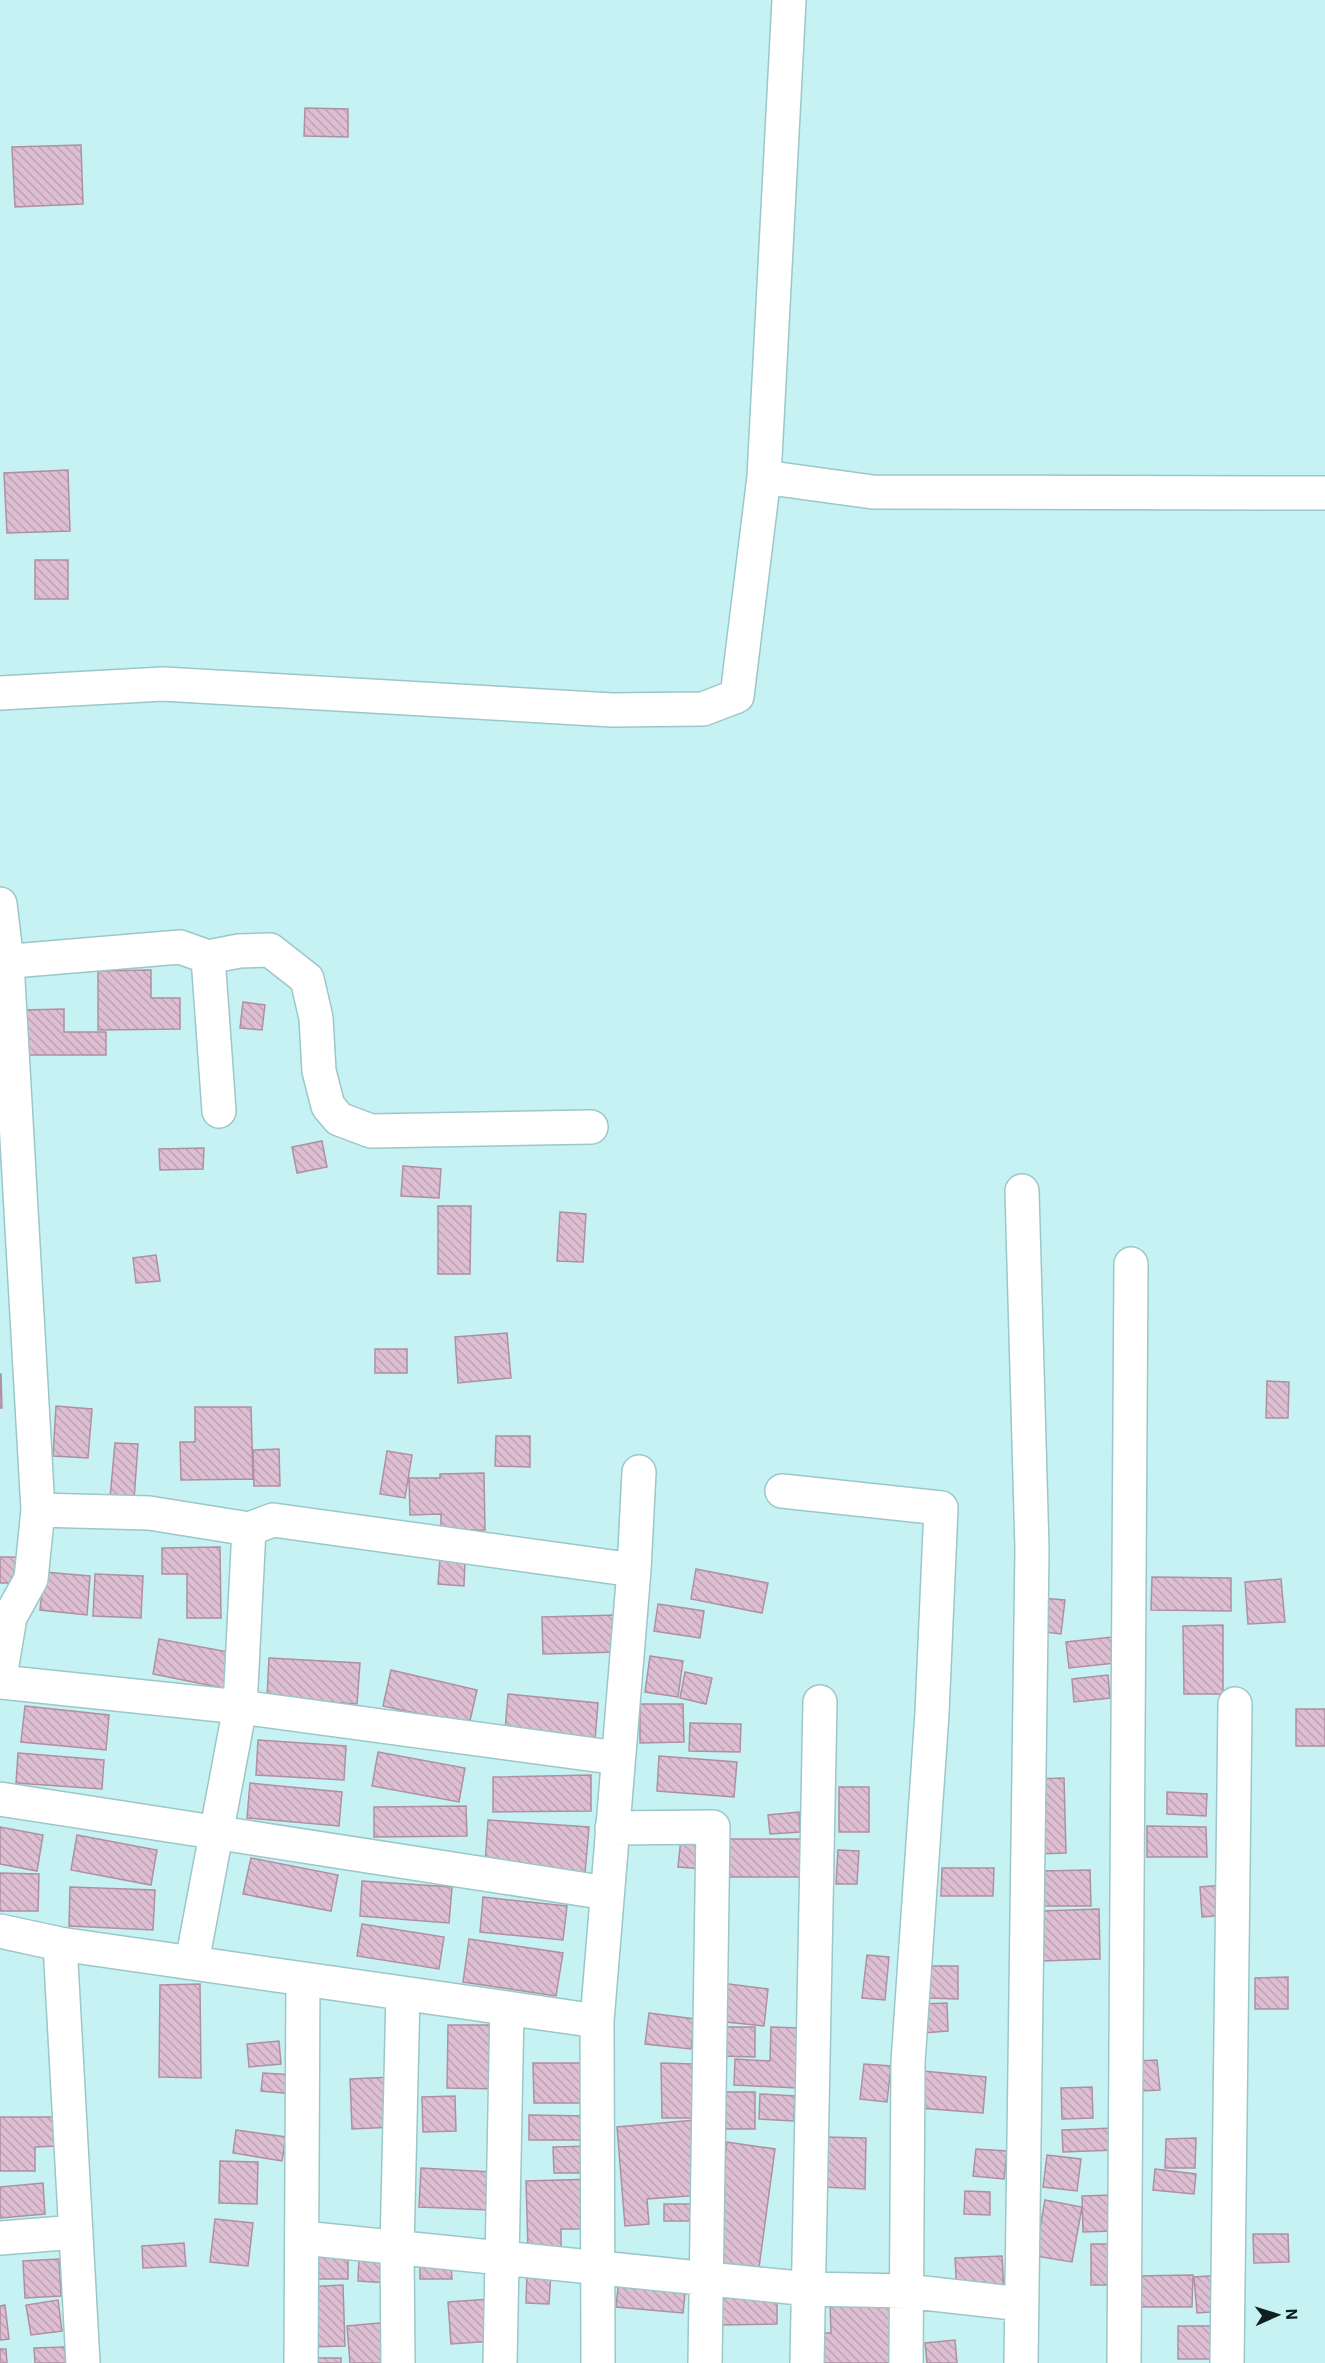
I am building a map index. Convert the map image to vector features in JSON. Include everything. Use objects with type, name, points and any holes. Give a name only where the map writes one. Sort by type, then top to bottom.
[{"type":"street","points":[[0,693],[163,684],[612,710],[703,709],[737,696],[764,477],[789,0]]},
{"type":"street","points":[[764,477],[873,492],[1325,493]]},
{"type":"street","points":[[0,904],[38,1510],[31,1579],[10,1617],[0,1677]]},
{"type":"street","points":[[3,962],[180,947],[208,957],[239,951],[270,950],[307,979],[316,1018],[319,1071],[328,1106],[339,1119],[371,1131],[591,1127]]},
{"type":"street","points":[[208,957],[219,1111]]},
{"type":"street","points":[[1020,2363],[1032,1549],[1022,1191]]},
{"type":"street","points":[[1124,2363],[1131,1264]]},
{"type":"street","points":[[598,2363],[597,2021],[634,1570],[639,1472]]},
{"type":"street","points":[[782,1491],[941,1508],[932,1713],[908,2062],[906,2363]]},
{"type":"street","points":[[38,1510],[149,1513],[249,1529],[273,1520],[634,1570]]},
{"type":"street","points":[[192,1962],[240,1707],[249,1529]]},
{"type":"street","points":[[0,1682],[240,1707],[618,1758]]},
{"type":"street","points":[[807,2363],[820,1702]]},
{"type":"street","points":[[1227,2363],[1235,1704]]},
{"type":"street","points":[[0,1799],[607,1893]]},
{"type":"street","points":[[612,1827],[713,1827],[705,2363]]},
{"type":"street","points":[[0,1931],[60,1944],[597,2021]]},
{"type":"street","points":[[60,1944],[83,2363]]},
{"type":"street","points":[[301,2363],[303,1979]]},
{"type":"street","points":[[398,2363],[397,2248],[403,1994]]},
{"type":"street","points":[[500,2363],[507,2008]]},
{"type":"street","points":[[0,2238],[76,2232]]},
{"type":"street","points":[[303,2238],[706,2280],[809,2289],[906,2291],[1021,2304]]},
{"type":"building","points":[[305,108],[348,109],[348,137],[304,136]]},
{"type":"building","points":[[81,145],[83,204],[15,207],[12,147]]},
{"type":"building","points":[[68,470],[70,531],[7,533],[4,473]]},
{"type":"building","points":[[35,560],[68,560],[68,599],[35,599]]},
{"type":"building","points":[[151,970],[151,998],[180,998],[180,1029],[98,1030],[98,971]]},
{"type":"building","points":[[243,1002],[265,1005],[262,1030],[240,1028]]},
{"type":"building","points":[[64,1009],[64,1032],[106,1032],[106,1055],[22,1055],[22,1010]]},
{"type":"building","points":[[322,1141],[327,1167],[297,1173],[292,1147]]},
{"type":"building","points":[[204,1148],[203,1169],[160,1170],[159,1149]]},
{"type":"building","points":[[403,1166],[441,1169],[439,1198],[401,1196]]},
{"type":"building","points":[[438,1206],[471,1206],[470,1274],[438,1274]]},
{"type":"building","points":[[560,1212],[586,1214],[583,1262],[557,1261]]},
{"type":"building","points":[[156,1255],[160,1281],[136,1283],[133,1258]]},
{"type":"building","points":[[507,1333],[511,1378],[458,1383],[455,1337]]},
{"type":"building","points":[[375,1349],[407,1349],[407,1373],[375,1373]]},
{"type":"building","points":[[1,1374],[2,1408],[0,1408]]},
{"type":"building","points":[[1267,1381],[1289,1382],[1288,1418],[1266,1418]]},
{"type":"building","points":[[56,1406],[92,1409],[88,1458],[53,1456]]},
{"type":"building","points":[[195,1407],[251,1407],[253,1479],[181,1480],[180,1442],[195,1442]]},
{"type":"building","points":[[496,1436],[530,1436],[530,1467],[495,1466]]},
{"type":"building","points":[[115,1443],[138,1444],[134,1500],[110,1498]]},
{"type":"building","points":[[279,1449],[280,1486],[254,1486],[253,1450]]},
{"type":"building","points":[[387,1451],[412,1455],[405,1498],[380,1494]]},
{"type":"building","points":[[484,1473],[485,1530],[441,1530],[441,1514],[410,1515],[409,1478],[440,1478],[440,1474]]},
{"type":"building","points":[[220,1547],[221,1618],[187,1618],[187,1574],[162,1574],[162,1548]]},
{"type":"building","points":[[0,1557],[16,1557],[16,1583],[0,1583]]},
{"type":"building","points":[[440,1558],[465,1560],[464,1586],[438,1584]]},
{"type":"building","points":[[696,1569],[768,1583],[762,1613],[691,1599]]},
{"type":"building","points":[[44,1572],[90,1576],[87,1615],[40,1610]]},
{"type":"building","points":[[95,1574],[143,1576],[141,1618],[93,1616]]},
{"type":"building","points":[[1152,1577],[1231,1578],[1231,1611],[1151,1610]]},
{"type":"building","points":[[1281,1579],[1285,1622],[1248,1624],[1245,1582]]},
{"type":"building","points":[[1041,1598],[1065,1600],[1061,1634],[1038,1631]]},
{"type":"building","points":[[658,1604],[704,1611],[700,1638],[654,1631]]},
{"type":"building","points":[[617,1615],[618,1652],[543,1654],[542,1617]]},
{"type":"building","points":[[1223,1625],[1223,1694],[1184,1694],[1183,1626]]},
{"type":"building","points":[[1112,1637],[1115,1663],[1069,1668],[1066,1642]]},
{"type":"building","points":[[159,1639],[239,1654],[233,1690],[153,1674]]},
{"type":"building","points":[[650,1656],[683,1661],[678,1697],[645,1692]]},
{"type":"building","points":[[269,1658],[360,1663],[357,1704],[267,1698]]},
{"type":"building","points":[[391,1670],[477,1690],[469,1725],[383,1706]]},
{"type":"building","points":[[685,1672],[712,1678],[706,1704],[680,1698]]},
{"type":"building","points":[[1108,1675],[1110,1698],[1074,1702],[1072,1679]]},
{"type":"building","points":[[508,1694],[598,1703],[595,1740],[505,1731]]},
{"type":"building","points":[[640,1704],[683,1704],[684,1742],[640,1743]]},
{"type":"building","points":[[25,1706],[109,1715],[106,1750],[21,1742]]},
{"type":"building","points":[[1296,1709],[1325,1709],[1325,1746],[1296,1746]]},
{"type":"building","points":[[690,1723],[741,1724],[740,1752],[689,1751]]},
{"type":"building","points":[[258,1740],[346,1746],[344,1780],[256,1775]]},
{"type":"building","points":[[378,1752],[465,1768],[459,1802],[372,1786]]},
{"type":"building","points":[[18,1753],[104,1760],[102,1789],[16,1783]]},
{"type":"building","points":[[659,1756],[737,1762],[734,1797],[657,1791]]},
{"type":"building","points":[[591,1775],[591,1811],[493,1812],[493,1777]]},
{"type":"building","points":[[1064,1778],[1066,1853],[1034,1854],[1033,1779]]},
{"type":"building","points":[[250,1783],[342,1792],[339,1826],[247,1818]]},
{"type":"building","points":[[839,1787],[869,1787],[869,1832],[839,1832]]},
{"type":"building","points":[[1167,1792],[1207,1794],[1206,1816],[1167,1814]]},
{"type":"building","points":[[466,1806],[467,1836],[374,1837],[374,1807]]},
{"type":"building","points":[[799,1812],[800,1832],[770,1834],[768,1815]]},
{"type":"building","points":[[488,1820],[589,1827],[585,1873],[485,1865]]},
{"type":"building","points":[[1147,1826],[1206,1827],[1207,1857],[1147,1857]]},
{"type":"building","points":[[0,1827],[43,1835],[37,1871],[0,1864]]},
{"type":"building","points":[[77,1835],[157,1850],[151,1885],[71,1870]]},
{"type":"building","points":[[681,1838],[709,1841],[705,1869],[678,1867]]},
{"type":"building","points":[[725,1839],[802,1839],[802,1877],[726,1877]]},
{"type":"building","points":[[838,1850],[859,1851],[857,1884],[836,1884]]},
{"type":"building","points":[[251,1858],[338,1875],[331,1911],[243,1894]]},
{"type":"building","points":[[942,1868],[994,1868],[993,1896],[941,1896]]},
{"type":"building","points":[[1090,1870],[1091,1906],[1040,1906],[1040,1871]]},
{"type":"building","points":[[0,1873],[39,1874],[38,1911],[0,1911]]},
{"type":"building","points":[[362,1881],[452,1887],[449,1923],[360,1916]]},
{"type":"building","points":[[1223,1885],[1225,1915],[1202,1917],[1200,1887]]},
{"type":"building","points":[[70,1887],[155,1890],[153,1930],[69,1926]]},
{"type":"building","points":[[483,1897],[567,1906],[563,1940],[480,1932]]},
{"type":"building","points":[[1099,1909],[1100,1959],[1042,1961],[1041,1911]]},
{"type":"building","points":[[362,1924],[444,1937],[439,1969],[357,1956]]},
{"type":"building","points":[[469,1939],[563,1953],[556,1996],[463,1982]]},
{"type":"building","points":[[867,1955],[889,1957],[885,2000],[862,1998]]},
{"type":"building","points":[[925,1966],[958,1966],[958,1999],[925,1998]]},
{"type":"building","points":[[1288,1977],[1288,2009],[1255,2009],[1255,1978]]},
{"type":"building","points":[[721,1983],[768,1989],[764,2026],[717,2021]]},
{"type":"building","points":[[200,1984],[201,2078],[159,2077],[160,1985]]},
{"type":"building","points":[[947,2003],[948,2031],[923,2033],[921,2004]]},
{"type":"building","points":[[649,2013],[695,2019],[691,2049],[645,2044]]},
{"type":"building","points":[[448,2025],[500,2025],[500,2089],[447,2088]]},
{"type":"building","points":[[719,2027],[755,2027],[755,2057],[719,2056]]},
{"type":"building","points":[[771,2027],[799,2028],[796,2088],[734,2085],[735,2059],[770,2061]]},
{"type":"building","points":[[279,2041],[281,2064],[249,2067],[247,2044]]},
{"type":"building","points":[[1157,2060],[1160,2090],[1140,2091],[1137,2061]]},
{"type":"building","points":[[533,2063],[587,2063],[587,2103],[534,2103]]},
{"type":"building","points":[[661,2063],[694,2064],[694,2118],[662,2118]]},
{"type":"building","points":[[864,2064],[891,2066],[887,2102],[860,2099]]},
{"type":"building","points":[[923,2071],[986,2077],[983,2113],[919,2108]]},
{"type":"building","points":[[263,2073],[294,2075],[293,2094],[261,2091]]},
{"type":"building","points":[[393,2077],[395,2127],[352,2129],[350,2079]]},
{"type":"building","points":[[1092,2087],[1093,2118],[1062,2119],[1061,2088]]},
{"type":"building","points":[[714,2092],[755,2092],[755,2129],[714,2129]]},
{"type":"building","points":[[760,2094],[795,2096],[794,2121],[759,2119]]},
{"type":"building","points":[[455,2096],[456,2131],[423,2132],[422,2097]]},
{"type":"building","points":[[529,2115],[590,2116],[590,2140],[529,2140]]},
{"type":"building","points":[[0,2117],[56,2117],[56,2146],[35,2147],[35,2171],[0,2171]]},
{"type":"building","points":[[695,2120],[701,2195],[647,2199],[649,2224],[625,2226],[617,2127]]},
{"type":"building","points":[[1114,2128],[1115,2150],[1063,2152],[1062,2130]]},
{"type":"building","points":[[236,2130],[286,2137],[282,2161],[233,2153]]},
{"type":"building","points":[[824,2137],[866,2138],[865,2189],[823,2187]]},
{"type":"building","points":[[1196,2138],[1195,2168],[1165,2168],[1166,2139]]},
{"type":"building","points":[[727,2142],[775,2149],[758,2275],[714,2269],[719,2198]]},
{"type":"building","points":[[593,2146],[594,2173],[554,2173],[553,2147]]},
{"type":"building","points":[[976,2149],[1007,2151],[1004,2179],[973,2176]]},
{"type":"building","points":[[1047,2155],[1081,2159],[1077,2191],[1043,2187]]},
{"type":"building","points":[[220,2161],[258,2162],[257,2204],[219,2203]]},
{"type":"building","points":[[421,2168],[491,2172],[489,2210],[419,2207]]},
{"type":"building","points":[[1155,2169],[1196,2174],[1194,2194],[1153,2190]]},
{"type":"building","points":[[596,2179],[598,2229],[561,2229],[561,2248],[528,2250],[526,2181]]},
{"type":"building","points":[[43,2183],[45,2214],[0,2218],[0,2187]]},
{"type":"building","points":[[965,2191],[990,2192],[990,2215],[964,2214]]},
{"type":"building","points":[[1112,2195],[1113,2231],[1083,2232],[1082,2196]]},
{"type":"building","points":[[1045,2200],[1082,2207],[1072,2262],[1035,2256]]},
{"type":"building","points":[[664,2204],[693,2204],[693,2221],[664,2221]]},
{"type":"building","points":[[215,2219],[253,2223],[248,2266],[210,2262]]},
{"type":"building","points":[[1253,2234],[1288,2234],[1289,2262],[1254,2263]]},
{"type":"building","points":[[184,2243],[186,2266],[143,2268],[142,2246]]},
{"type":"building","points":[[1091,2244],[1117,2244],[1117,2285],[1091,2285]]},
{"type":"building","points":[[308,2247],[348,2247],[348,2279],[308,2279]]},
{"type":"building","points":[[359,2256],[391,2258],[389,2283],[358,2281]]},
{"type":"building","points":[[1002,2256],[1004,2292],[957,2295],[955,2258]]},
{"type":"building","points":[[59,2259],[61,2296],[25,2298],[23,2261]]},
{"type":"building","points":[[420,2264],[451,2264],[452,2279],[420,2279]]},
{"type":"building","points":[[527,2271],[551,2272],[549,2304],[526,2303]]},
{"type":"building","points":[[1193,2275],[1192,2307],[1135,2307],[1135,2276]]},
{"type":"building","points":[[1223,2275],[1226,2311],[1197,2313],[1194,2277]]},
{"type":"building","points":[[619,2278],[686,2284],[683,2313],[616,2307]]},
{"type":"building","points":[[343,2285],[345,2346],[309,2347],[306,2287]]},
{"type":"building","points":[[777,2287],[777,2324],[715,2325],[714,2288]]},
{"type":"building","points":[[490,2299],[493,2341],[451,2344],[448,2302]]},
{"type":"building","points":[[58,2300],[62,2331],[31,2335],[26,2305]]},
{"type":"building","points":[[895,2301],[897,2363],[817,2363],[816,2333],[831,2333],[830,2303]]},
{"type":"building","points":[[5,2305],[9,2339],[0,2340],[0,2306]]},
{"type":"building","points":[[390,2322],[393,2363],[350,2363],[347,2326]]},
{"type":"building","points":[[1178,2326],[1212,2326],[1212,2359],[1178,2359]]},
{"type":"building","points":[[955,2340],[957,2363],[927,2363],[925,2343]]},
{"type":"building","points":[[65,2347],[66,2363],[35,2363],[34,2348]]},
{"type":"building","points":[[0,2349],[6,2349],[7,2363],[0,2363]]},
{"type":"building","points":[[307,2358],[341,2358],[341,2363],[307,2363]]}]
